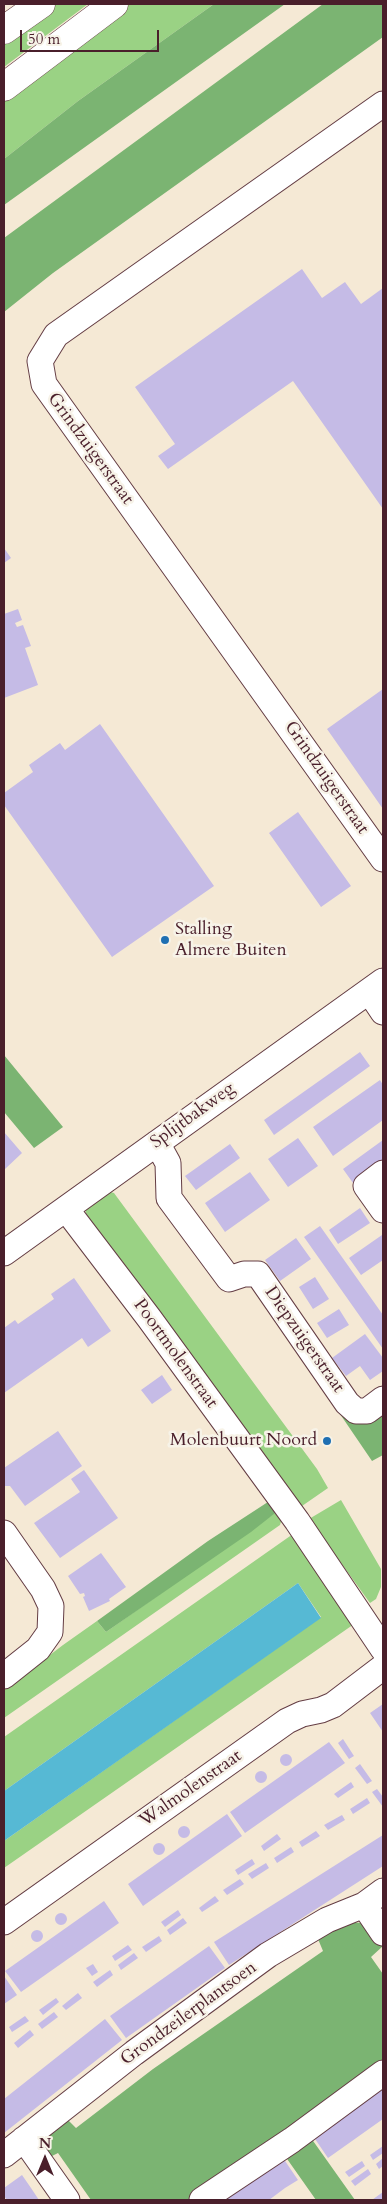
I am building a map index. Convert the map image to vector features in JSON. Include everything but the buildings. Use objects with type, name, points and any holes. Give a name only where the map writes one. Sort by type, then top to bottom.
[{"type":"highway","points":[[4,30],[41,4]]},
{"type":"highway","points":[[4,87],[114,4]]},
{"type":"street","name":"Grindzuigerstraat","points":[[383,104],[56,335],[40,361],[44,384],[383,859]]},
{"type":"street","points":[[376,986],[383,1012]]},
{"type":"street","name":"Splijtbakweg","points":[[4,1253],[376,986]]},
{"type":"street","name":"Diepzuigerstraat","points":[[157,1143],[168,1163],[169,1198],[229,1279],[244,1274],[258,1274],[347,1403],[356,1411],[367,1411],[383,1400]]},
{"type":"street","points":[[383,1173],[366,1186],[383,1210]]},
{"type":"street","name":"Poortmolenstraat","points":[[66,1209],[149,1318],[297,1521],[383,1649]]},
{"type":"street","points":[[4,1533],[43,1589],[51,1606],[50,1632],[38,1650],[4,1676]]},
{"type":"street","name":"Walmolenstraat","points":[[4,1922],[288,1721],[302,1714],[333,1705],[383,1667]]},
{"type":"street","name":"Grondzeilerplantsoen","points":[[4,2155],[134,2053],[268,1955],[327,1920],[373,1898],[383,1933]]},
{"type":"street","points":[[202,2200],[292,2140],[383,2073]]},
{"type":"street","points":[[24,2139],[67,2200]]},
{"type":"green space","points":[[54,4],[88,4],[4,67],[4,41]]},
{"type":"green space","points":[[130,4],[214,4],[78,101],[4,159],[4,96]]},
{"type":"green space","points":[[214,4],[285,4],[4,205],[4,159],[78,101]]},
{"type":"green space","points":[[323,4],[383,4],[383,37],[53,273],[4,312],[4,238]]},
{"type":"green space","points":[[4,1055],[63,1127],[34,1148],[4,1112]]},
{"type":"green space","points":[[104,1190],[114,1193],[317,1469],[328,1488],[302,1506],[297,1503],[86,1214],[85,1202]]},
{"type":"green space","points":[[383,1406],[383,1455],[372,1461],[340,1414],[347,1409]]},
{"type":"green space","points":[[271,1500],[279,1510],[251,1532],[106,1632],[97,1621],[208,1541]]},
{"type":"green space","points":[[341,1500],[381,1569],[381,1587],[376,1599],[370,1603],[309,1519]]},
{"type":"green space","points":[[279,1510],[283,1515],[280,1525],[4,1718],[4,1690],[63,1645],[97,1621],[106,1632]]},
{"type":"green space","points":[[293,1534],[357,1622],[4,1868],[4,1841],[321,1617],[298,1583],[4,1791],[4,1737]]},
{"type":"green space","points":[[346,1922],[363,1923],[383,1946],[371,1957],[383,1974],[383,2066],[194,2200],[91,2200],[58,2153],[46,2159],[42,2146],[47,2129],[64,2116],[76,2128],[153,2069],[323,1951],[318,1939]]},
{"type":"green space","points":[[311,2138],[355,2200],[316,2200],[285,2156]]},
{"type":"water","points":[[298,1583],[321,1618],[4,1841],[4,1791]]},
{"type":"place","name":"Stalling Almere Buiten","points":[[165,940]]},
{"type":"place","name":"Molenbuurt Noord","points":[[327,1441]]}]
